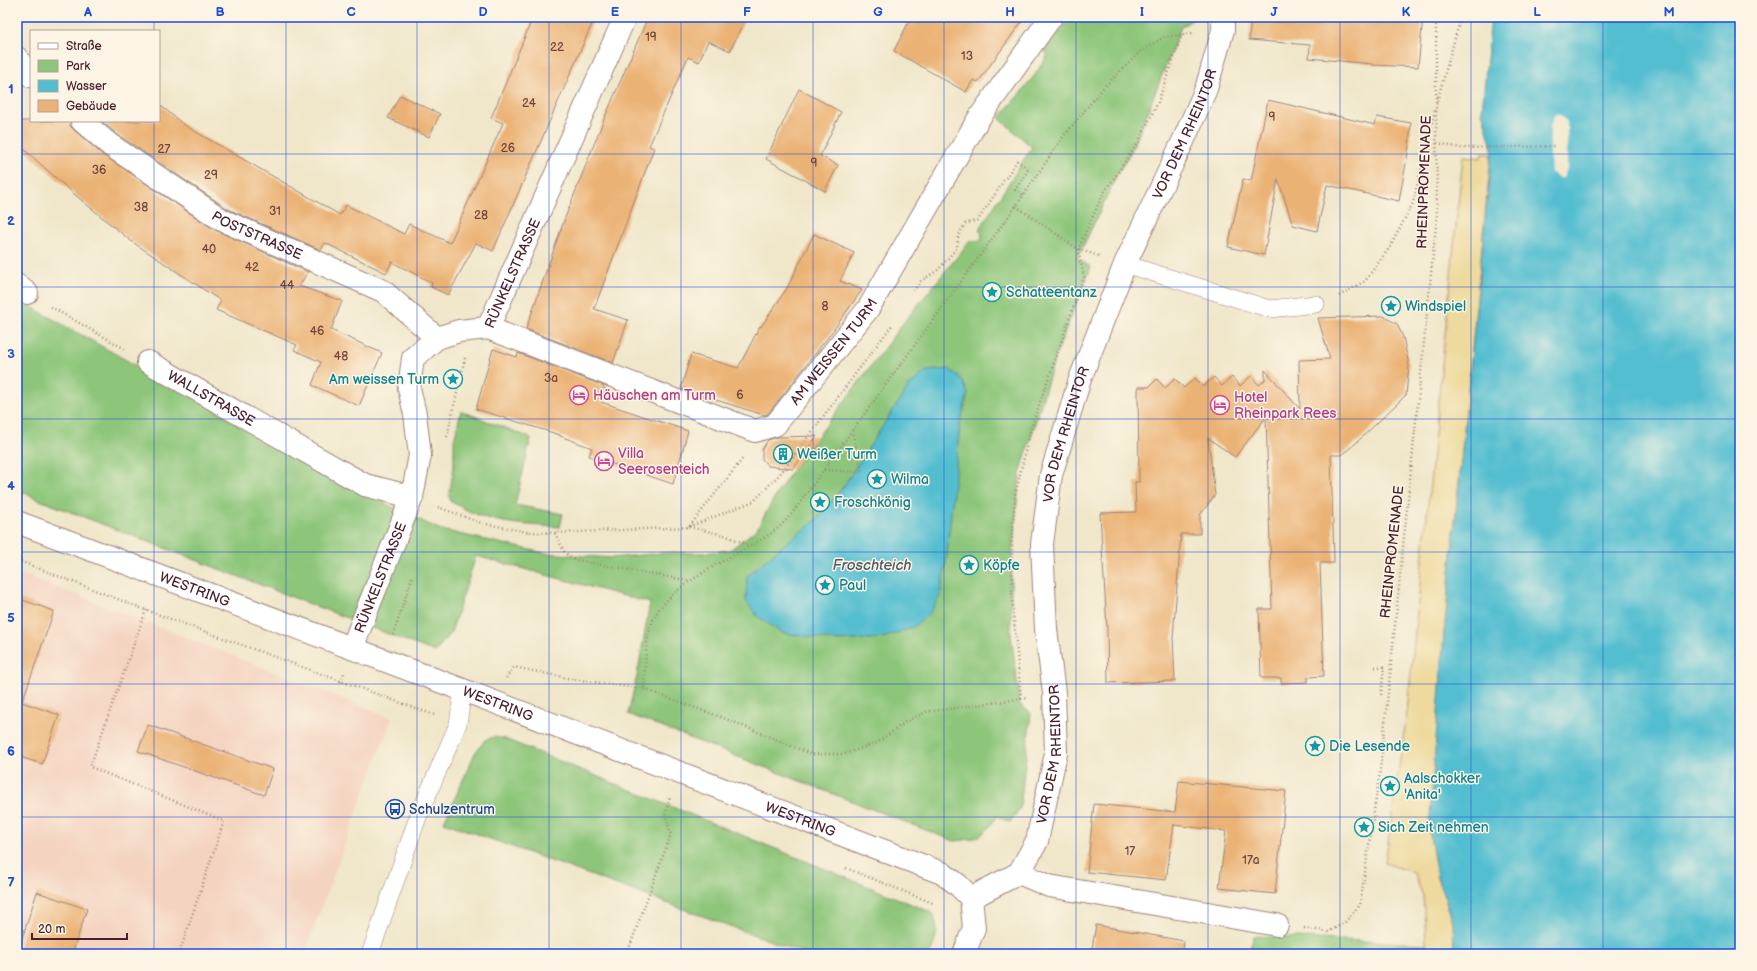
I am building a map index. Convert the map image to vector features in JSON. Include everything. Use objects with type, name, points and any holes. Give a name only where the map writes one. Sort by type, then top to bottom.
[{"type":"street","name":"RÜNKELSTRASSE","points":[[352,648],[412,497],[420,455],[416,414],[409,388],[413,358],[437,338],[459,331],[488,328],[625,17]]},
{"type":"street","name":"AM WEISSEN TURM","points":[[755,431],[775,425],[868,309],[979,118],[1051,17]]},
{"type":"street","name":"VOR DEM RHEINTOR","points":[[1019,873],[1037,841],[1056,753],[1054,693],[1046,629],[1042,544],[1051,475],[1080,380],[1125,264],[1206,89],[1223,24]]},
{"type":"street","points":[[17,58],[30,75]]},
{"type":"street","name":"POSTSTRASSE","points":[[83,122],[110,145],[222,220],[383,290],[437,338]]},
{"type":"street","points":[[488,328],[755,431]]},
{"type":"street","name":"WALLSTRASSE","points":[[148,362],[365,485],[412,497]]},
{"type":"street","name":"WESTRING","points":[[17,522],[942,873],[958,884],[971,898]]},
{"type":"street","points":[[964,954],[974,928],[971,898],[1019,873],[1048,886],[1277,925]]},
{"type":"lane","points":[[1125,264],[1270,309],[1316,304]]},
{"type":"lane","points":[[370,954],[418,817],[458,724],[463,690]]},
{"type":"path","points":[[1436,17],[1436,105]]},
{"type":"path","name":"RHEINPROMENADE","points":[[1316,304],[1331,300],[1365,281],[1390,248],[1413,203],[1436,105],[1461,17]]},
{"type":"path","points":[[644,689],[646,652],[651,624],[659,610],[673,595],[691,581],[773,532],[785,522],[1016,206],[1072,126],[1104,87],[1140,52],[1164,37],[1223,24]]},
{"type":"path","name":"RHEINPROMENADE","points":[[1277,925],[1330,932],[1345,922],[1360,905],[1380,771],[1436,224],[1436,105]]},
{"type":"path","points":[[1437,143],[1461,148],[1555,146]]},
{"type":"path","points":[[909,296],[921,281],[938,270],[957,248],[958,236],[965,224],[978,220],[1017,161],[1028,169],[1015,190],[1023,195]]},
{"type":"path","points":[[1016,206],[1078,250],[1125,264]]},
{"type":"path","points":[[22,289],[148,362]]},
{"type":"path","points":[[689,527],[754,501],[780,474],[892,328],[895,321]]},
{"type":"path","points":[[824,470],[862,472],[852,430]]},
{"type":"path","points":[[689,527],[750,448],[755,431]]},
{"type":"path","points":[[412,497],[481,523],[528,532],[554,533],[689,527],[724,535],[750,545]]},
{"type":"path","points":[[554,533],[565,553],[576,560],[691,581]]},
{"type":"path","points":[[17,560],[146,610],[458,724]]},
{"type":"path","points":[[146,610],[90,767],[224,821],[179,954]]},
{"type":"path","points":[[1374,666],[1384,667],[1381,696]]},
{"type":"path","points":[[488,700],[514,667],[572,679],[644,689],[734,722],[811,754],[844,754],[877,743],[906,721],[926,712],[1054,693]]},
{"type":"path","points":[[627,954],[671,834],[665,815],[670,797]]},
{"type":"shaded area","points":[[17,572],[392,718],[304,954],[17,954]]},
{"type":"green space","points":[[1071,17],[1196,17],[1181,27],[1134,146],[1118,173],[1077,259],[1091,267],[1055,357],[1020,474],[1011,564],[1011,635],[1020,705],[1031,713],[1020,808],[1010,822],[997,816],[980,836],[954,841],[628,714],[637,676],[650,603],[476,556],[451,632],[435,652],[37,499],[17,489],[17,296],[35,309],[369,496],[441,530],[544,553],[612,558],[660,553],[703,553],[730,550],[757,529],[777,493],[792,471],[904,322],[970,241],[979,241],[982,237],[981,230],[979,230],[1032,147],[999,118],[1030,82],[1048,55],[1044,51]]},
{"type":"green space","points":[[461,411],[531,438],[515,505],[563,514],[560,527],[516,524],[494,520],[470,512],[451,502],[449,496],[454,466],[454,440]]},
{"type":"green space","points":[[494,737],[505,739],[931,912],[937,928],[936,938],[930,954],[807,954],[444,822],[475,753],[485,740]]},
{"type":"green space","points":[[1254,936],[1426,944],[1427,954],[1248,954]]},
{"type":"sand","points":[[1482,154],[1491,154],[1444,634],[1437,877],[1453,921],[1454,954],[1427,954],[1423,896],[1414,873],[1385,863],[1407,712],[1463,156],[1481,158]]},
{"type":"water","points":[[1491,17],[1740,17],[1740,954],[1454,954],[1453,921],[1437,877],[1429,829],[1444,634],[1492,148],[1482,111]]},
{"type":"water","name":"Froschteich","points":[[949,369],[962,379],[968,394],[960,424],[946,564],[940,596],[930,613],[913,627],[883,638],[839,641],[782,633],[757,616],[746,601],[747,576],[815,521],[843,487],[909,386],[926,371]]},
{"type":"pier","points":[[1555,114],[1560,115],[1567,122],[1567,169],[1563,178],[1559,178],[1551,172],[1550,126]]},
{"type":"building","points":[[533,17],[595,17],[493,251],[476,243],[448,295],[431,287],[432,283],[392,262],[386,273],[325,243],[321,250],[228,209],[118,135],[102,122],[160,122],[160,105],[184,125],[340,215],[346,205],[404,234],[409,224],[450,243],[503,123],[491,118]]},
{"type":"building","points":[[648,17],[746,17],[730,51],[708,41],[699,62],[688,57],[649,146],[654,148],[594,309],[628,320],[613,363],[526,329],[565,218],[602,124]]},
{"type":"building","points":[[911,17],[1025,17],[978,82],[973,80],[966,92],[894,51]]},
{"type":"building","points":[[1251,17],[1423,17],[1418,67],[1372,65],[1309,58],[1310,45],[1249,40]]},
{"type":"building","points":[[799,89],[841,112],[820,156],[838,165],[825,191],[766,159]]},
{"type":"building","points":[[400,95],[440,114],[429,137],[388,118]]},
{"type":"building","points":[[1268,100],[1375,125],[1377,117],[1411,123],[1409,147],[1399,201],[1327,185],[1317,231],[1293,225],[1278,179],[1264,255],[1228,247],[1243,179],[1251,181]]},
{"type":"building","points":[[17,121],[70,122],[70,126],[74,130],[103,155],[215,230],[308,272],[299,286],[342,301],[331,330],[382,353],[359,406],[312,385],[321,362],[294,350],[297,345],[216,310],[221,301],[131,241],[74,194],[17,143]]},
{"type":"building","points":[[814,234],[854,253],[840,281],[862,290],[832,332],[768,414],[764,415],[681,389],[691,354],[738,368],[760,326],[761,327],[787,288]]},
{"type":"building","points":[[1383,316],[1397,324],[1403,337],[1409,365],[1406,395],[1355,444],[1341,455],[1331,455],[1334,563],[1320,563],[1324,676],[1308,677],[1308,682],[1281,683],[1281,678],[1261,678],[1259,609],[1272,609],[1266,417],[1235,457],[1208,438],[1215,495],[1200,515],[1200,534],[1181,534],[1173,638],[1175,681],[1108,683],[1107,629],[1100,513],[1136,512],[1135,482],[1139,482],[1138,387],[1149,387],[1157,379],[1165,388],[1175,379],[1184,388],[1195,378],[1203,387],[1214,377],[1222,386],[1232,377],[1240,386],[1251,376],[1259,385],[1265,380],[1265,370],[1300,409],[1299,360],[1330,359],[1318,318]]},
{"type":"building","points":[[493,349],[517,357],[518,353],[604,386],[603,388],[606,389],[601,402],[688,431],[673,484],[589,456],[592,448],[560,435],[476,409]]},
{"type":"building","name":"Weißer Turm","points":[[817,436],[793,469],[768,466],[762,459],[762,449],[768,440],[778,437]]},
{"type":"building","points":[[17,598],[54,611],[22,702],[59,715],[42,764],[17,756]]},
{"type":"building","points":[[148,725],[273,769],[264,795],[138,751]]},
{"type":"building","points":[[1179,781],[1286,791],[1275,894],[1219,888],[1226,831],[1174,825],[1166,880],[1087,872],[1094,804],[1175,812]]},
{"type":"building","points":[[37,892],[87,909],[72,954],[17,954]]},
{"type":"building","points":[[1096,925],[1184,941],[1183,954],[1091,954]]},
{"type":"place","name":"Schatteentanz","points":[[992,292]]},
{"type":"place","name":"Windspiel","points":[[1391,306]]},
{"type":"place","name":"Am weissen Turm","points":[[453,379]]},
{"type":"place","name":"Häuschen am Turm","points":[[579,395]]},
{"type":"place","name":"Hotel Rheinpark Rees","points":[[1220,405]]},
{"type":"place","name":"Weißer Turm","points":[[783,454]]},
{"type":"place","name":"Villa Seerosenteich","points":[[604,461]]},
{"type":"place","name":"Wilma","points":[[877,479]]},
{"type":"place","name":"Froschkönig","points":[[820,502]]},
{"type":"place","name":"Köpfe","points":[[969,565]]},
{"type":"place","name":"Paul","points":[[825,585]]},
{"type":"place","name":"Die Lesende","points":[[1315,746]]},
{"type":"place","name":"Aalschokker 'Anita'","points":[[1390,786]]},
{"type":"place","name":"Schulzentrum","points":[[395,809]]},
{"type":"place","name":"Sich Zeit nehmen","points":[[1364,827]]}]
